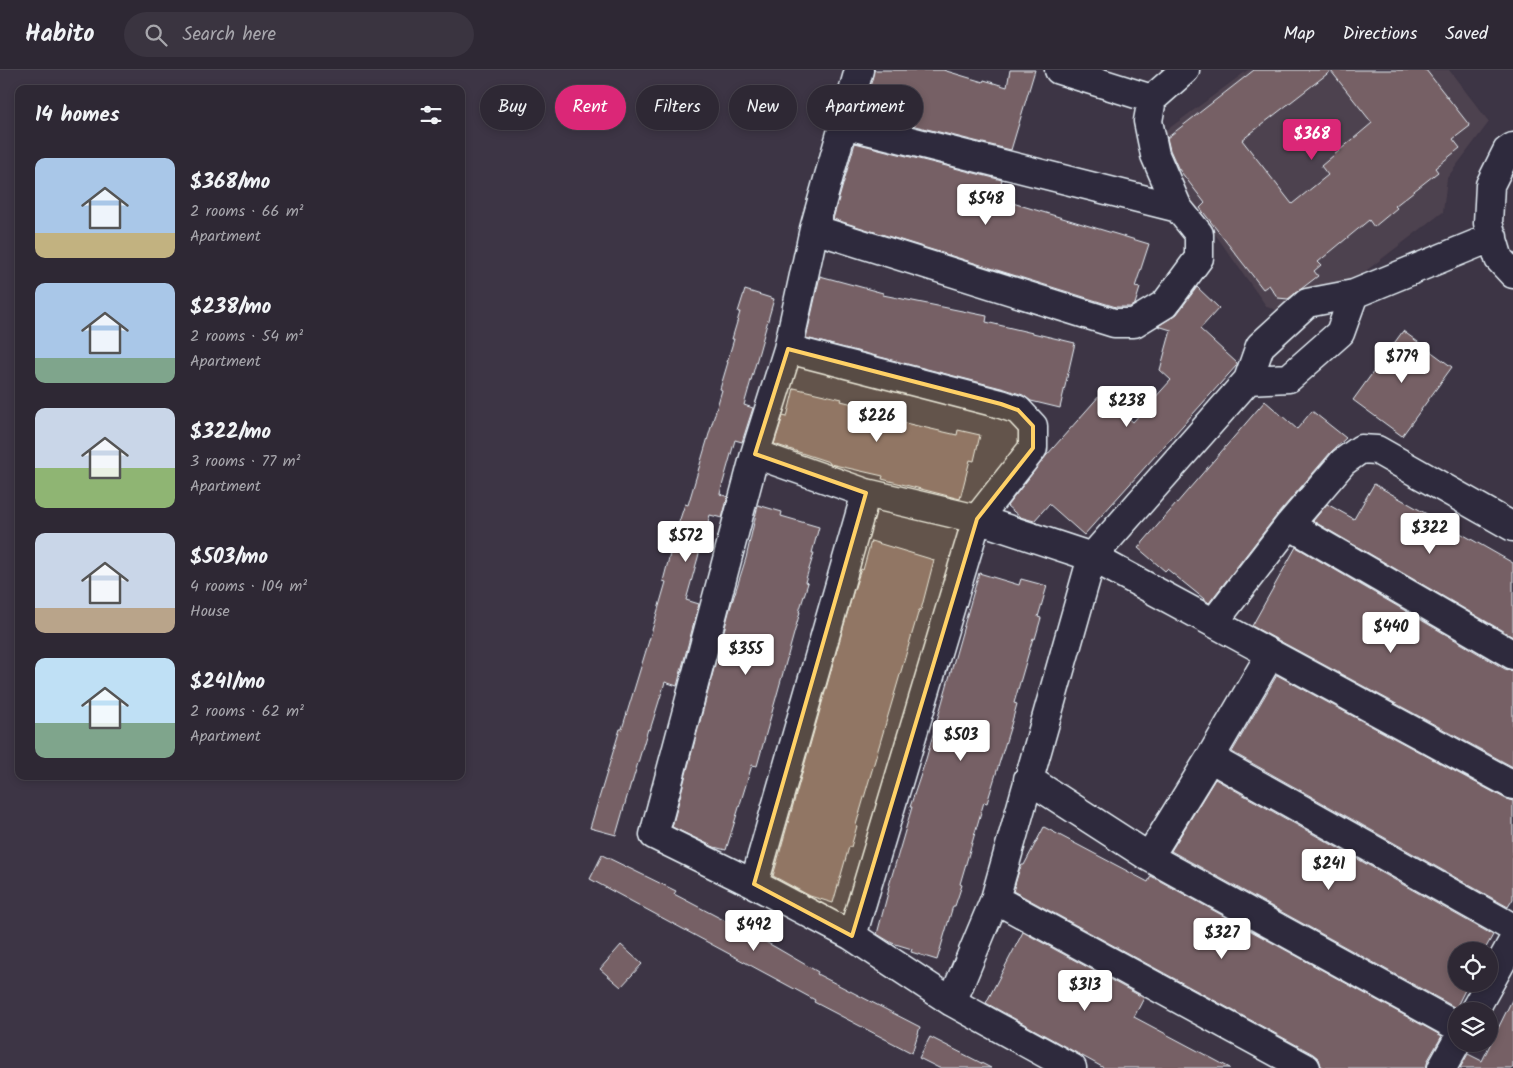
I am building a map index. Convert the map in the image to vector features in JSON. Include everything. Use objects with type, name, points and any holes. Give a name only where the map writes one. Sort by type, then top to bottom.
[{"type":"street","points":[[855,85],[859,70]]},
{"type":"street","points":[[1059,70],[1152,99]]},
{"type":"street","points":[[814,229],[1114,323],[1134,322],[1165,304],[1199,258],[1199,234],[1178,208],[1154,155],[1148,121],[1152,99],[1186,70]]},
{"type":"street","points":[[841,130],[814,229],[788,349],[754,454],[654,835],[754,884],[852,936],[952,1002],[1072,1068]]},
{"type":"street","points":[[867,130],[1178,208]]},
{"type":"street","points":[[1513,146],[1507,151],[1490,185],[1488,223],[1500,259],[1513,274]]},
{"type":"street","points":[[952,1002],[995,899],[1092,557],[1248,380],[1260,346],[1307,303],[1354,294],[1492,237]]},
{"type":"street","points":[[1248,380],[1289,378],[1340,333],[1354,294]]},
{"type":"street","points":[[788,349],[1018,410],[1033,426],[1033,448],[977,519],[852,936]]},
{"type":"street","points":[[1214,622],[1289,525],[1343,462],[1361,449],[1377,450],[1513,527]]},
{"type":"street","points":[[754,454],[866,493],[977,519],[1092,557],[1513,785]]},
{"type":"street","points":[[754,884],[866,493]]},
{"type":"street","points":[[1289,525],[1513,655]]},
{"type":"street","points":[[1149,857],[1270,655]]},
{"type":"street","points":[[1210,758],[1513,928]]},
{"type":"street","points":[[1028,779],[1149,857],[1448,1022]]},
{"type":"street","points":[[995,899],[1306,1068]]},
{"type":"street","points":[[1479,1002],[1513,942]]},
{"type":"street","points":[[1442,1068],[1451,1052]]},
{"type":"highlighted area","points":[[788,349],[1001,404],[1018,410],[1033,426],[1033,448],[977,519],[852,936],[754,884],[866,493],[755,454]]},
{"type":"shaded area","points":[[1248,70],[1449,70],[1489,122],[1447,178],[1443,212],[1350,283],[1280,311],[1267,307],[1158,154],[1156,138]]},
{"type":"building","points":[[874,70],[943,70],[1007,87],[1010,70],[1035,70],[1011,150],[923,128],[923,85],[870,85]]},
{"type":"building","points":[[1254,70],[1426,70],[1470,126],[1453,139],[1460,148],[1435,168],[1438,172],[1395,206],[1397,208],[1374,227],[1369,220],[1318,262],[1321,265],[1314,271],[1318,276],[1288,299],[1278,298],[1269,285],[1263,289],[1200,208],[1205,203],[1178,168],[1167,138]],"holes":[[[1331,71],[1372,123],[1321,166],[1328,175],[1292,204],[1242,140]]]},
{"type":"building","points":[[855,143],[1002,180],[996,198],[1149,244],[1135,287],[1140,288],[1135,304],[1130,307],[1116,307],[833,219]]},
{"type":"building","points":[[820,276],[883,293],[883,295],[987,316],[986,322],[1075,343],[1060,408],[1031,401],[1023,395],[1005,389],[806,338]]},
{"type":"building","points":[[1197,287],[1219,308],[1200,329],[1237,365],[1084,535],[1049,504],[1034,521],[1020,517],[1007,506],[1046,456],[1101,394],[1133,422],[1171,380],[1160,370],[1171,330],[1158,326],[1177,314]]},
{"type":"building","points":[[745,290],[774,299],[744,405],[753,408],[742,442],[735,440],[722,486],[720,494],[728,497],[722,518],[710,515],[686,600],[699,604],[677,686],[665,682],[650,730],[648,729],[616,835],[590,828],[666,582],[663,581],[676,531],[685,504],[688,505],[722,390],[720,389]]},
{"type":"building","points":[[1403,331],[1452,367],[1402,436],[1353,400]]},
{"type":"building","points":[[794,388],[894,414],[892,420],[957,435],[958,430],[980,435],[974,461],[970,460],[960,499],[882,479],[883,476],[830,464],[829,462],[774,444],[783,416],[787,417]]},
{"type":"building","points":[[1265,401],[1297,429],[1312,411],[1346,438],[1331,452],[1277,515],[1209,603],[1167,569],[1165,571],[1138,548]]},
{"type":"building","points":[[1374,484],[1513,563],[1513,637],[1313,521],[1327,504],[1354,519]]},
{"type":"building","points":[[758,505],[782,512],[781,516],[819,527],[812,553],[814,553],[805,582],[808,583],[757,766],[752,765],[726,850],[714,847],[672,827],[729,612],[746,558]]},
{"type":"building","points":[[871,541],[934,560],[921,610],[919,610],[833,903],[810,896],[773,876],[853,593],[861,569],[863,570]]},
{"type":"building","points":[[1296,547],[1505,669],[1513,671],[1513,767],[1252,626]]},
{"type":"building","points":[[979,573],[1019,585],[1021,579],[1047,586],[1038,617],[1041,618],[1035,639],[1033,638],[1014,703],[1017,704],[1011,725],[987,803],[984,802],[960,884],[962,885],[955,906],[953,906],[937,960],[911,952],[912,949],[892,943],[877,934],[912,807],[910,807],[926,759]]},
{"type":"building","points":[[1277,675],[1506,799],[1513,801],[1513,899],[1508,907],[1232,752]]},
{"type":"building","points":[[1215,779],[1493,935],[1489,942],[1448,942],[1448,992],[1464,992],[1459,1002],[1448,1002],[1448,1004],[1171,851]]},
{"type":"building","points":[[1044,827],[1148,882],[1151,876],[1442,1036],[1428,1060],[1426,1068],[1325,1068],[1321,1066],[1319,1059],[1313,1054],[1013,891],[1019,871]]},
{"type":"building","points":[[602,855],[676,891],[674,894],[775,947],[818,972],[817,974],[920,1027],[912,1053],[814,1002],[815,1000],[590,879]]},
{"type":"building","points":[[1023,932],[1144,998],[1134,1017],[1230,1068],[1104,1068],[986,1003]]},
{"type":"building","points":[[621,945],[642,964],[621,987],[600,969]]},
{"type":"building","points":[[1513,998],[1513,1068],[1460,1068],[1468,1054],[1482,1061],[1486,1052],[1498,1052],[1498,1028]]},
{"type":"building","points":[[930,1037],[991,1068],[939,1068],[919,1058]]}]
